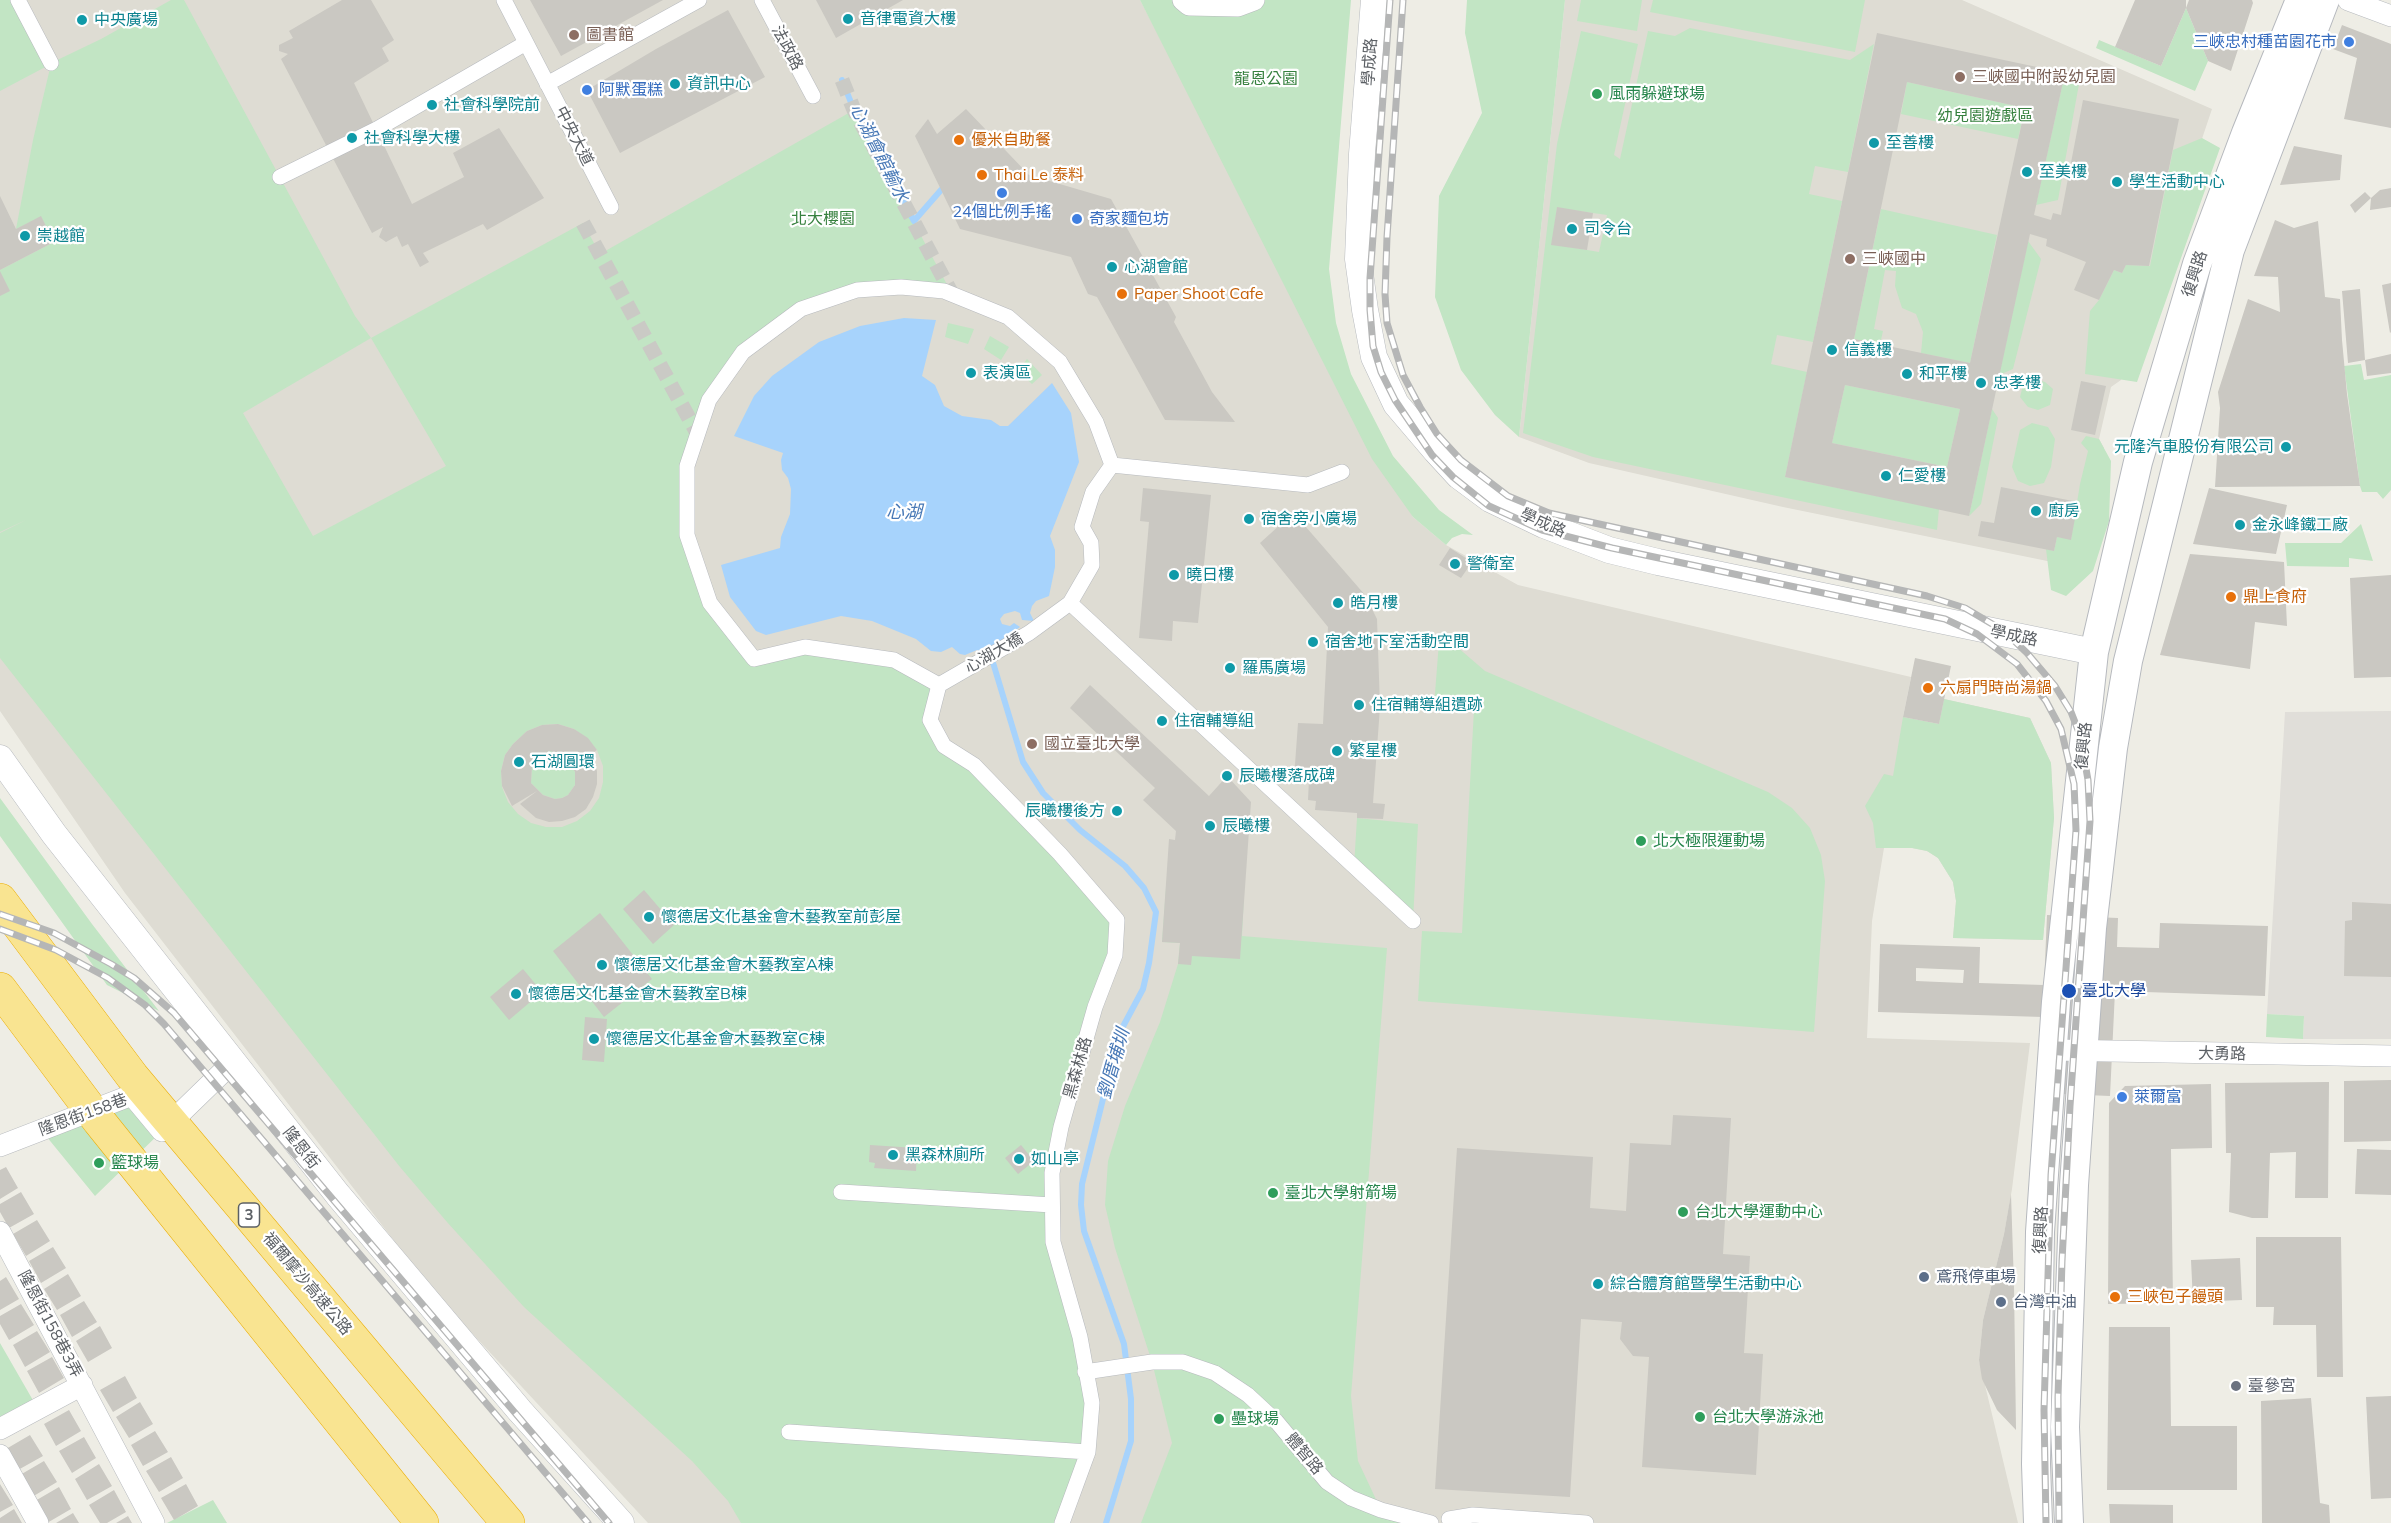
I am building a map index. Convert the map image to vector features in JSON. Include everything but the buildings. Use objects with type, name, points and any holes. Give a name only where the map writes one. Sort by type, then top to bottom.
[{"type":"highway","name":"福爾摩沙高速公路","points":[[0,900],[132,1076],[508,1523]]},
{"type":"highway","points":[[0,989],[91,1111],[422,1523]]},
{"type":"main road","name":"復興路","points":[[2038,1523],[2036,1464],[2040,1232],[2052,1050],[2094,652],[2138,462],[2198,264],[2246,133],[2300,0]]},
{"type":"main road","name":"復興路","points":[[2069,1523],[2065,1427],[2074,1185],[2100,844],[2113,748],[2128,661],[2230,250],[2325,0]]},
{"type":"street","points":[[18,0],[51,63]]},
{"type":"street","name":"中央大道","points":[[504,0],[611,207]]},
{"type":"street","points":[[547,84],[699,0]]},
{"type":"street","name":"法政路","points":[[762,0],[813,96]]},
{"type":"street","points":[[1183,0],[1189,5],[1246,3]]},
{"type":"street","name":"學成路","points":[[1374,0],[1362,154],[1358,259],[1367,319],[1374,357],[1396,404],[1459,476],[1491,499],[1544,525],[1609,550],[1670,565],[2094,652],[2128,661]]},
{"type":"street","points":[[2348,0],[2391,15]]},
{"type":"street","points":[[280,177],[377,129],[526,43]]},
{"type":"street","points":[[939,685],[894,660],[805,647],[754,659],[710,603],[687,535],[687,465],[709,400],[743,352],[801,309],[857,290],[901,287],[944,291],[1008,317],[1060,362],[1096,422],[1112,465]]},
{"type":"street","points":[[1112,465],[1308,486],[1342,472]]},
{"type":"street","points":[[1112,465],[1093,492],[1082,527],[1091,543],[1092,565],[1070,603],[1413,921]]},
{"type":"street","name":"心湖大橋","points":[[939,685],[1029,633],[1070,603]]},
{"type":"street","name":"黑森林路","points":[[939,685],[930,720],[944,746],[974,765],[1060,854],[1117,920],[1115,955],[1095,1007],[1061,1127],[1052,1173],[1053,1242],[1080,1337],[1092,1403],[1088,1452],[1062,1523]]},
{"type":"street","name":"隆恩街","points":[[0,758],[54,834],[338,1196],[520,1411],[621,1523]]},
{"type":"street","name":"大勇路","points":[[2052,1050],[2391,1056]]},
{"type":"street","points":[[171,1122],[233,1062]]},
{"type":"street","name":"隆恩街158巷","points":[[0,1146],[132,1095],[162,1131],[171,1122]]},
{"type":"street","points":[[841,1192],[1052,1205]]},
{"type":"street","name":"隆恩街158巷3弄","points":[[0,1232],[154,1523]]},
{"type":"street","name":"體智路","points":[[1085,1372],[1152,1362],[1183,1362],[1215,1373],[1248,1395],[1276,1421],[1327,1482],[1351,1498],[1381,1510],[1431,1523]]},
{"type":"street","name":"隆恩街158巷3弄","points":[[0,1429],[82,1385]]},
{"type":"street","points":[[789,1432],[1088,1452]]},
{"type":"street","points":[[0,1455],[38,1523]]},
{"type":"street","points":[[1454,1523],[1449,1519],[1473,1515],[1586,1523]]},
{"type":"shaded area","name":"國立臺北大學","points":[[0,0],[1140,0],[1413,517],[1446,545],[1518,585],[1911,677],[1903,717],[1939,724],[1944,699],[2030,718],[2051,763],[2054,818],[2043,940],[1953,938],[1956,901],[1953,882],[1938,858],[1927,851],[1912,848],[1884,848],[1872,921],[1867,1038],[2030,1043],[2012,1189],[2004,1234],[1983,1320],[1979,1360],[2018,1523],[648,1523],[433,1291],[125,893],[0,711]]},
{"type":"shaded area","name":"三峽國中","points":[[1565,0],[1962,0],[2212,109],[2121,380],[2111,387],[2099,439],[2104,448],[2071,564],[1783,507],[1589,463],[1519,437]]},
{"type":"shaded area","points":[[2391,711],[2391,1039],[2303,1039],[2304,1016],[2267,1014],[2285,712]]},
{"type":"green space","name":"北大櫻園","points":[[0,0],[18,0],[51,63],[101,39],[171,0],[184,0],[355,316],[371,338],[583,223],[600,254],[854,110],[952,294],[901,287],[801,309],[743,352],[709,400],[687,465],[687,535],[710,603],[754,659],[805,647],[894,660],[939,685],[930,720],[944,746],[974,765],[1117,920],[1061,1127],[1052,1205],[1092,1403],[1062,1523],[741,1523],[728,1501],[692,1461],[524,1307],[447,1222],[400,1167],[0,658],[0,533],[26,520],[0,532],[0,270],[54,242],[41,217],[16,229],[33,140],[51,64],[0,91]],"holes":[[[371,338],[446,466],[313,536],[243,413]],[[558,724],[574,729],[587,738],[597,750],[603,766],[603,782],[599,798],[590,811],[577,821],[562,827],[546,827],[531,823],[518,814],[508,802],[502,787],[501,771],[505,755],[527,731],[542,725]]]},
{"type":"green space","name":"龍恩公園","points":[[1140,0],[1351,0],[1329,269],[1336,323],[1351,374],[1393,456],[1439,510],[1473,535],[1462,534],[1452,538],[1446,545],[1413,517],[1372,459]]},
{"type":"green space","points":[[1467,0],[1565,0],[1519,437],[1495,415],[1461,370],[1435,297],[1439,196],[1482,113],[1465,33]]},
{"type":"green space","points":[[1581,0],[1642,0],[1637,31],[1577,21]]},
{"type":"green space","points":[[1653,0],[1865,0],[1855,52],[1650,12]]},
{"type":"green space","points":[[2186,8],[2208,61],[2195,91],[2096,48],[2099,40],[2161,66]]},
{"type":"green space","points":[[1690,28],[1850,60],[1874,44],[1848,172],[1815,166],[1809,194],[1842,201],[1813,342],[1777,335],[1771,364],[1807,372],[1785,477],[1939,509],[1937,530],[1593,457],[1523,433],[1557,144],[1581,31],[1638,44],[1614,155],[1620,159],[1648,31],[1675,36]],"holes":[[[1557,208],[1607,215],[1599,252],[1552,244]]]},
{"type":"green space","points":[[2065,73],[2079,84],[2058,200],[2036,205]]},
{"type":"green space","name":"幼兒園遊戲區","points":[[1907,82],[2025,108],[2018,139],[1901,114]]},
{"type":"green space","points":[[2202,138],[2220,148],[2137,382],[2085,374],[2090,311],[2099,300],[2114,270],[2122,273],[2126,265],[2150,266],[2173,150]]},
{"type":"green space","points":[[1881,209],[1997,235],[1970,363],[1921,353],[1923,332],[1916,314],[1902,308],[1895,286],[1896,271],[1885,270],[1874,329],[1883,331],[1880,344],[1854,339]]},
{"type":"green space","points":[[2028,241],[2041,259],[2013,369],[1999,375]]},
{"type":"green space","points":[[948,323],[974,329],[968,344],[945,337]]},
{"type":"green space","points":[[990,336],[1009,347],[1001,360],[984,349]]},
{"type":"green space","points":[[1027,359],[1042,375],[1032,384],[1018,371]]},
{"type":"green space","points":[[2361,364],[2364,380],[2391,375],[2391,490],[2383,499],[2377,492],[2362,492],[2360,486],[2344,366]]},
{"type":"green space","points":[[2034,379],[2045,382],[2053,389],[2050,405],[2038,410],[2028,407],[2020,397],[2023,385]]},
{"type":"green space","points":[[1845,385],[1960,409],[1947,467],[1832,443]]},
{"type":"green space","points":[[1992,409],[1998,418],[1981,504],[1969,516]]},
{"type":"green space","points":[[2032,423],[2048,427],[2055,439],[2051,467],[2044,483],[2030,486],[2018,481],[2012,467],[2020,430]]},
{"type":"green space","points":[[2086,436],[2099,439],[2111,461],[2109,521],[2093,571],[2066,596],[2051,590],[2046,549],[2054,551],[2057,537],[2071,539],[2088,451],[2081,443]]},
{"type":"green space","points":[[2361,524],[2373,561],[2349,558],[2349,567],[2287,566],[2285,543],[2341,543]]},
{"type":"green space","name":"北大極限運動場","points":[[1439,642],[1456,646],[1485,671],[1768,792],[1792,808],[1810,828],[1821,855],[1825,881],[1814,1032],[1418,1001],[1422,931],[1462,933],[1474,709],[1434,706]]},
{"type":"green space","points":[[1944,699],[2030,718],[2051,763],[2054,818],[2043,940],[1953,938],[1956,901],[1953,882],[1938,858],[1927,851],[1912,848],[1876,848],[1873,823],[1865,806],[1884,774],[1893,776],[1903,717],[1939,724]]},
{"type":"green space","name":"石湖圓環","points":[[550,751],[567,755],[575,772],[575,785],[568,795],[562,798],[555,799],[543,795],[531,783],[532,766],[543,754]]},
{"type":"green space","points":[[0,798],[159,1011],[107,985],[0,836]]},
{"type":"green space","points":[[1357,818],[1418,824],[1413,921],[1354,866]]},
{"type":"green space","points":[[1166,888],[1244,894],[1242,936],[1387,948],[1351,1396],[1358,1461],[1381,1510],[1399,1523],[1141,1523],[1172,1443],[1152,1362],[1115,1248],[1105,1205],[1108,1161],[1125,1106],[1160,1022],[1178,964],[1180,943],[1162,942]]},
{"type":"green space","points":[[2267,1014],[2304,1016],[2303,1039],[2266,1037]]},
{"type":"green space","name":"籃球場","points":[[132,1095],[162,1131],[95,1196],[42,1131]]},
{"type":"green space","points":[[0,1343],[38,1409],[0,1429]]},
{"type":"green space","points":[[213,1500],[227,1523],[167,1523]]},
{"type":"water","name":"心湖","points":[[904,318],[936,320],[922,376],[935,385],[944,406],[962,416],[991,420],[1000,426],[1008,426],[1052,383],[1071,413],[1079,462],[1050,536],[1055,550],[1055,567],[1049,596],[1036,601],[1032,606],[1030,613],[1034,621],[1022,620],[1020,613],[1015,611],[1004,614],[1000,619],[1002,624],[1010,626],[1014,623],[1020,627],[990,648],[990,655],[977,650],[965,655],[960,654],[952,647],[941,652],[931,651],[916,639],[872,621],[841,616],[766,635],[756,631],[730,597],[721,565],[780,548],[781,537],[790,514],[791,489],[788,478],[782,470],[783,453],[734,436],[754,396],[772,376],[819,342],[860,326]]},
{"type":"waterway","name":"心湖會館輸水","points":[[842,80],[854,110],[914,221],[941,190]]},
{"type":"waterway","name":"劉厝埔圳","points":[[991,656],[1023,762],[1043,793],[1080,830],[1125,866],[1144,888],[1156,912],[1143,989],[1119,1034],[1082,1184],[1081,1205],[1084,1231],[1124,1344],[1131,1399],[1131,1441],[1106,1523]]},
{"type":"tunnel","points":[[842,80],[854,110],[952,294]]},
{"type":"tunnel","points":[[583,223],[697,433]]},
{"type":"railway","points":[[1390,0],[1370,278],[1373,346],[1381,372],[1395,400],[1432,455],[1453,477],[1489,506],[1542,530],[1612,548],[1945,619],[1977,634],[2017,664],[2046,701],[2061,729],[2074,784],[2076,830],[2051,1175],[2044,1410],[2046,1523]]},
{"type":"railway","points":[[1403,0],[1387,237],[1385,294],[1387,323],[1403,375],[1420,407],[1437,434],[1461,460],[1508,496],[1549,513],[1927,596],[1965,608],[2004,631],[2027,653],[2055,686],[2071,712],[2080,735],[2088,780],[2090,821],[2070,1106],[2062,1261],[2058,1397],[2059,1523]]},
{"type":"railway","points":[[0,914],[54,933],[111,964],[134,978],[174,1013],[609,1523]]},
{"type":"railway","points":[[0,929],[56,950],[108,978],[145,1005],[164,1024],[588,1523]]},
{"type":"place","name":"音律電資大樓","points":[[848,19]]},
{"type":"place","name":"中央廣場","points":[[82,20]]},
{"type":"place","name":"圖書館","points":[[574,35]]},
{"type":"place","name":"三峽忠村種苗園花市","points":[[2349,42]]},
{"type":"place","name":"三峽國中附設幼兒園","points":[[1960,77]]},
{"type":"place","name":"資訊中心","points":[[675,84]]},
{"type":"place","name":"阿默蛋糕","points":[[587,90]]},
{"type":"place","name":"風雨躲避球場","points":[[1597,94]]},
{"type":"place","name":"社會科學院前","points":[[432,105]]},
{"type":"place","name":"社會科學大樓","points":[[352,138]]},
{"type":"place","name":"優米自助餐","points":[[959,140]]},
{"type":"place","name":"至善樓","points":[[1874,143]]},
{"type":"place","name":"至美樓","points":[[2027,172]]},
{"type":"place","name":"Thai Le 泰料","points":[[982,175]]},
{"type":"place","name":"學生活動中心","points":[[2117,182]]},
{"type":"place","name":"24個比例手搖","points":[[1002,193]]},
{"type":"place","name":"奇家麵包坊","points":[[1077,219]]},
{"type":"place","name":"司令台","points":[[1572,229]]},
{"type":"place","name":"崇越館","points":[[25,236]]},
{"type":"place","name":"三峽國中","points":[[1850,259]]},
{"type":"place","name":"心湖會館","points":[[1112,267]]},
{"type":"place","name":"Paper Shoot Cafe","points":[[1122,294]]},
{"type":"place","name":"信義樓","points":[[1832,350]]},
{"type":"place","name":"表演區","points":[[971,373]]},
{"type":"place","name":"和平樓","points":[[1907,374]]},
{"type":"place","name":"忠孝樓","points":[[1981,383]]},
{"type":"place","name":"元隆汽車股份有限公司","points":[[2286,447]]},
{"type":"place","name":"仁愛樓","points":[[1886,476]]},
{"type":"place","name":"廚房","points":[[2036,511]]},
{"type":"place","name":"宿舍旁小廣場","points":[[1249,519]]},
{"type":"place","name":"金永峰鐵工廠","points":[[2240,525]]},
{"type":"place","name":"警衛室","points":[[1455,564]]},
{"type":"place","name":"曉日樓","points":[[1174,575]]},
{"type":"place","name":"鼎上食府","points":[[2231,597]]},
{"type":"place","name":"皓月樓","points":[[1338,603]]},
{"type":"place","name":"宿舍地下室活動空間","points":[[1313,642]]},
{"type":"place","name":"羅馬廣場","points":[[1230,668]]},
{"type":"place","name":"六扇門時尚湯鍋","points":[[1928,688]]},
{"type":"place","name":"住宿輔導組遺跡","points":[[1359,705]]},
{"type":"place","name":"住宿輔導組","points":[[1162,721]]},
{"type":"place","name":"國立臺北大學","points":[[1032,744]]},
{"type":"place","name":"繁星樓","points":[[1337,751]]},
{"type":"place","name":"石湖圓環","points":[[519,762]]},
{"type":"place","name":"辰曦樓落成碑","points":[[1227,776]]},
{"type":"place","name":"辰曦樓後方","points":[[1117,811]]},
{"type":"place","name":"辰曦樓","points":[[1210,826]]},
{"type":"place","name":"北大極限運動場","points":[[1641,841]]},
{"type":"place","name":"懷德居文化基金會木藝教室前彭屋","points":[[649,917]]},
{"type":"place","name":"懷德居文化基金會木藝教室A棟","points":[[602,965]]},
{"type":"place","name":"臺北大學","points":[[2069,991]]},
{"type":"place","name":"懷德居文化基金會木藝教室B棟","points":[[516,994]]},
{"type":"place","name":"懷德居文化基金會木藝教室C棟","points":[[594,1039]]},
{"type":"place","name":"萊爾富","points":[[2122,1097]]},
{"type":"place","name":"黑森林廁所","points":[[893,1155]]},
{"type":"place","name":"如山亭","points":[[1019,1159]]},
{"type":"place","name":"籃球場","points":[[99,1163]]},
{"type":"place","name":"臺北大學射箭場","points":[[1273,1193]]},
{"type":"place","name":"台北大學運動中心","points":[[1683,1212]]},
{"type":"place","name":"鳶飛停車場","points":[[1924,1277]]},
{"type":"place","name":"綜合體育館暨學生活動中心","points":[[1598,1284]]},
{"type":"place","name":"三峽包子饅頭","points":[[2115,1297]]},
{"type":"place","name":"台灣中油","points":[[2001,1302]]},
{"type":"place","name":"臺參宮","points":[[2236,1386]]},
{"type":"place","name":"台北大學游泳池","points":[[1700,1417]]},
{"type":"place","name":"壘球場","points":[[1219,1419]]}]
